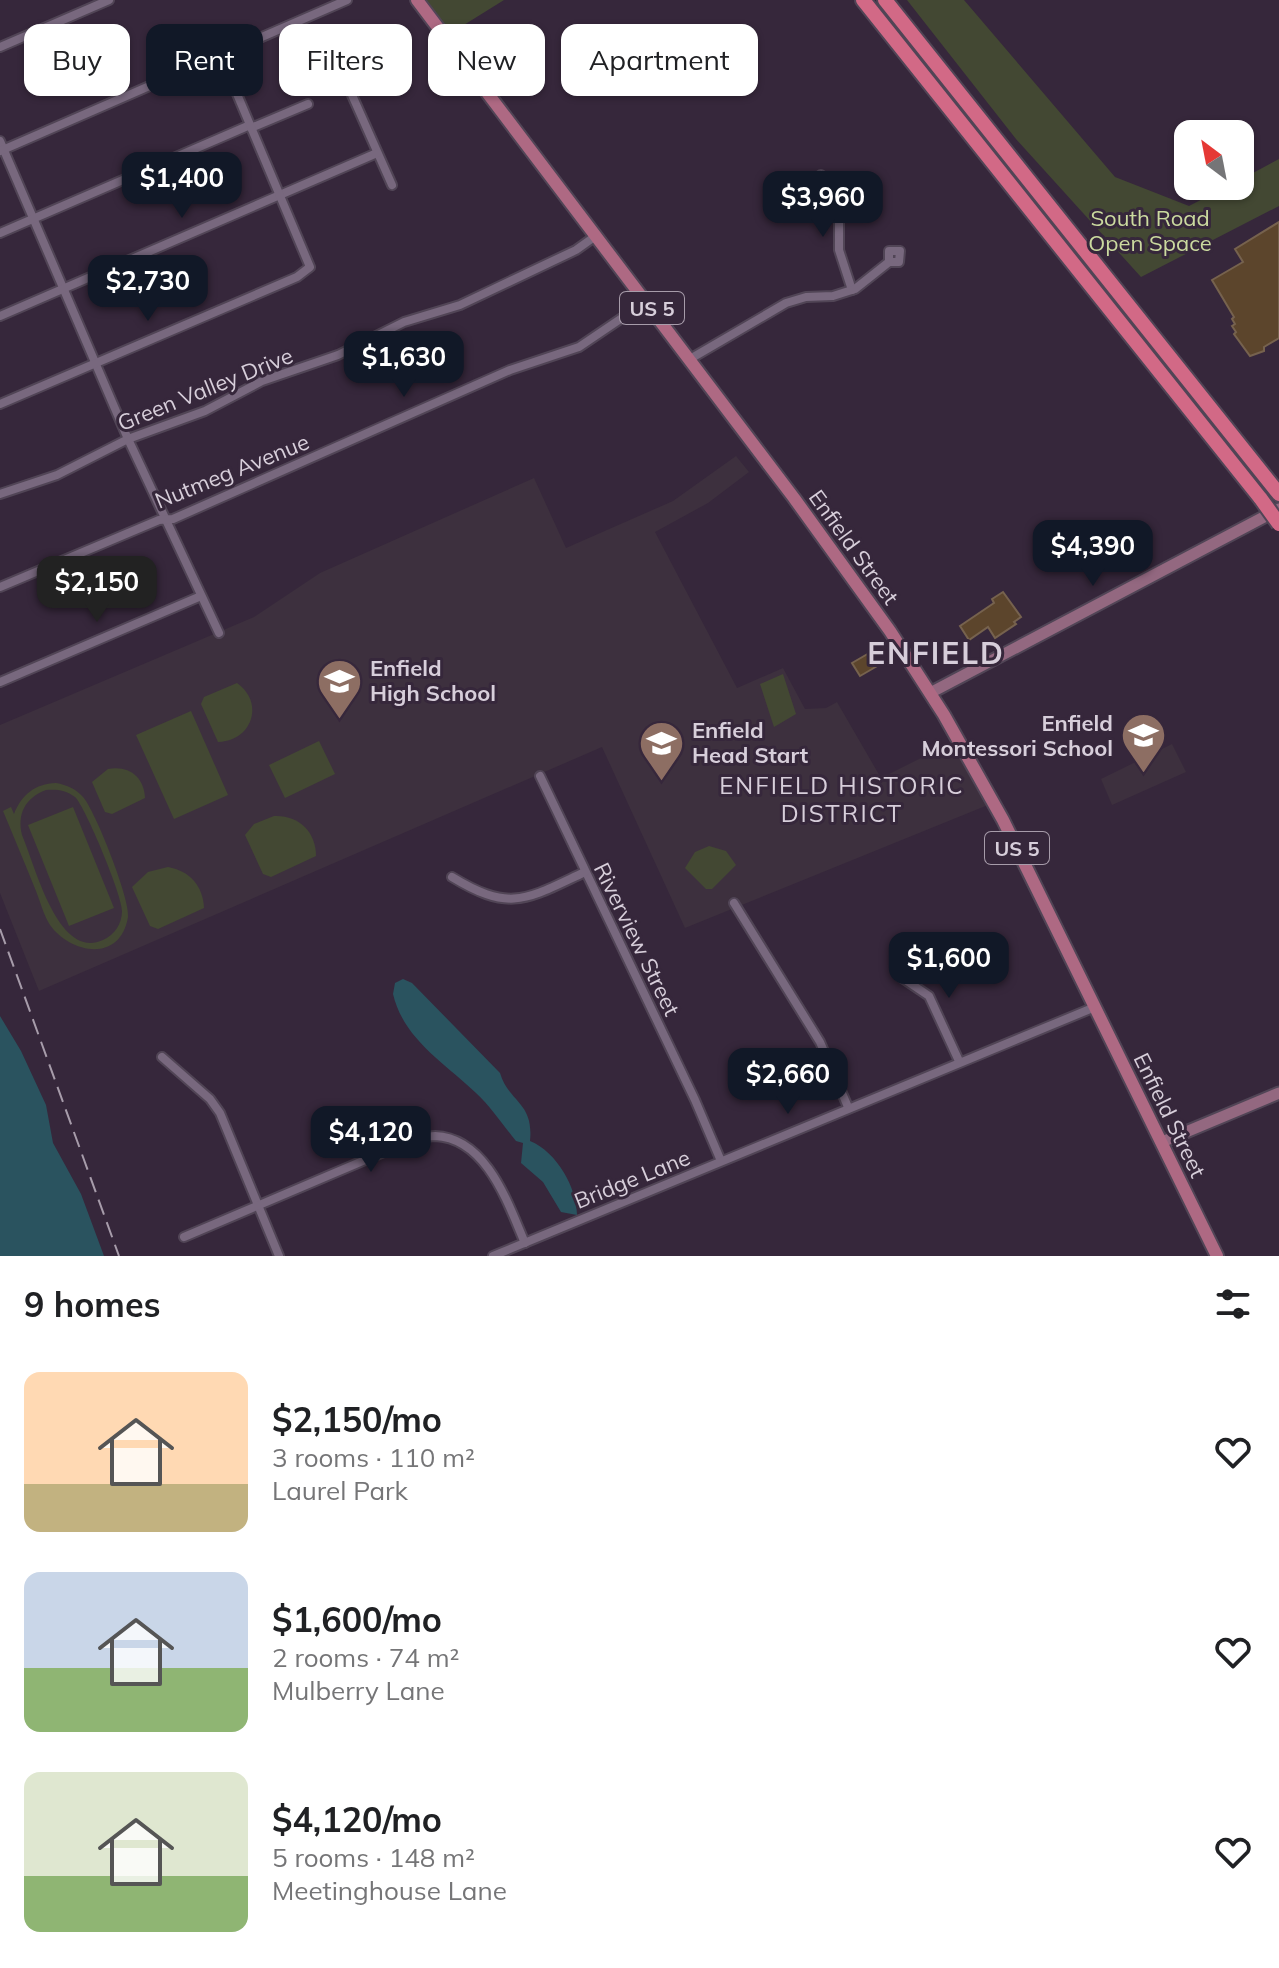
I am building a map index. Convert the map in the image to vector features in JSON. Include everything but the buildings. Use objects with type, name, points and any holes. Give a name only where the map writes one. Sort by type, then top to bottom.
[{"type":"highway","points":[[863,0],[1279,524]]},
{"type":"highway","points":[[885,0],[1278,492]]},
{"type":"main road","name":"Enfield Street","points":[[417,0],[690,359],[878,614],[930,693],[1003,820],[1217,1256]]},
{"type":"main road","points":[[930,693],[1279,509]]},
{"type":"main road","points":[[1162,1142],[1279,1093]]},
{"type":"street","points":[[0,47],[109,0]]},
{"type":"street","points":[[263,37],[347,0]]},
{"type":"street","points":[[146,87],[1,147],[128,439],[219,633]]},
{"type":"street","points":[[0,404],[297,277],[310,267],[237,96]]},
{"type":"street","points":[[352,96],[392,185]]},
{"type":"street","points":[[0,233],[308,104]]},
{"type":"street","points":[[0,316],[377,153]]},
{"type":"street","points":[[821,175],[839,215],[839,250],[852,290]]},
{"type":"street","name":"Green Valley Drive","points":[[0,494],[74,468],[128,439],[205,411],[262,381],[322,362],[404,322],[460,305],[576,250],[597,235]]},
{"type":"street","points":[[690,359],[786,303],[852,290],[889,262]]},
{"type":"street","name":"Nutmeg Avenue","points":[[0,587],[165,518],[173,519],[510,370],[579,347],[647,301]]},
{"type":"street","points":[[0,682],[201,596]]},
{"type":"street","name":"Riverview Street","points":[[540,776],[695,1100],[721,1161]]},
{"type":"street","points":[[452,877],[491,898],[507,900],[522,899],[585,872]]},
{"type":"street","points":[[734,903],[820,1042],[848,1107]]},
{"type":"street","points":[[898,975],[929,996],[959,1061]]},
{"type":"street","name":"Bridge Lane","points":[[493,1256],[1095,1007]]},
{"type":"street","points":[[162,1057],[210,1099],[220,1113],[279,1256]]},
{"type":"street","points":[[184,1237],[398,1146],[424,1137],[443,1137],[487,1165],[497,1178],[525,1243]]},
{"type":"shaded area","name":"Enfield High School","points":[[736,456],[749,472],[708,503],[655,532],[737,688],[783,668],[805,709],[826,708],[837,702],[881,778],[953,742],[988,805],[685,928],[602,747],[39,991],[0,893],[0,725],[254,617],[320,573],[534,478],[566,548],[673,501]]},
{"type":"shaded area","name":"Enfield Montessori School","points":[[1172,744],[1186,772],[1112,805],[1101,779]]},
{"type":"green space","points":[[425,0],[504,0],[465,24],[444,24]]},
{"type":"green space","name":"South Road Open Space","points":[[907,0],[964,0],[1115,177],[1189,206],[1201,200],[1254,200],[1254,172],[1279,159],[1279,206],[1141,277],[1016,139]]},
{"type":"green space","points":[[783,674],[796,714],[774,727],[760,684]]},
{"type":"green space","points":[[237,683],[251,701],[251,720],[239,735],[218,742],[201,704],[204,697]]},
{"type":"green space","points":[[191,711],[228,795],[174,819],[136,735]]},
{"type":"green space","points":[[319,741],[335,774],[285,798],[269,765]]},
{"type":"green space","points":[[108,769],[122,769],[134,774],[142,784],[145,798],[112,814],[105,812],[92,782]]},
{"type":"green space","points":[[56,783],[77,792],[89,805],[118,875],[128,917],[123,932],[105,948],[81,947],[59,935],[50,925],[3,811],[11,807],[14,814],[30,791]],"holes":[[[46,790],[61,790],[75,797],[95,833],[122,911],[117,928],[103,940],[87,943],[73,937],[50,907],[41,887],[22,835],[21,820],[28,802]]]},
{"type":"green space","points":[[73,807],[114,908],[69,926],[28,825]]},
{"type":"green space","points":[[274,816],[291,818],[304,827],[313,839],[316,856],[271,877],[263,874],[245,835],[254,824]]},
{"type":"green space","points":[[709,846],[726,851],[736,865],[712,889],[706,889],[685,868],[695,852]]},
{"type":"green space","points":[[168,867],[183,872],[194,881],[204,908],[158,929],[150,926],[132,887],[148,872]]},
{"type":"water","points":[[403,979],[412,983],[500,1073],[509,1091],[525,1110],[530,1141],[549,1153],[564,1172],[577,1215],[561,1212],[543,1182],[521,1163],[523,1143],[516,1141],[481,1098],[427,1050],[406,1025],[393,994],[395,983]]},
{"type":"water","points":[[0,1016],[21,1051],[46,1105],[53,1143],[81,1194],[104,1256],[0,1256]]},
{"type":"railway","points":[[0,929],[119,1256]]},
{"type":"place","name":"Enfield High School","points":[[339,720]]},
{"type":"place","name":"Enfield Montessori School","points":[[1144,775]]},
{"type":"place","name":"Enfield Head Start","points":[[661,782]]},
{"type":"district","name":"ENFIELD","points":[[936,653]]},
{"type":"district","name":"ENFIELD HISTORIC DISTRICT","points":[[842,799]]}]
